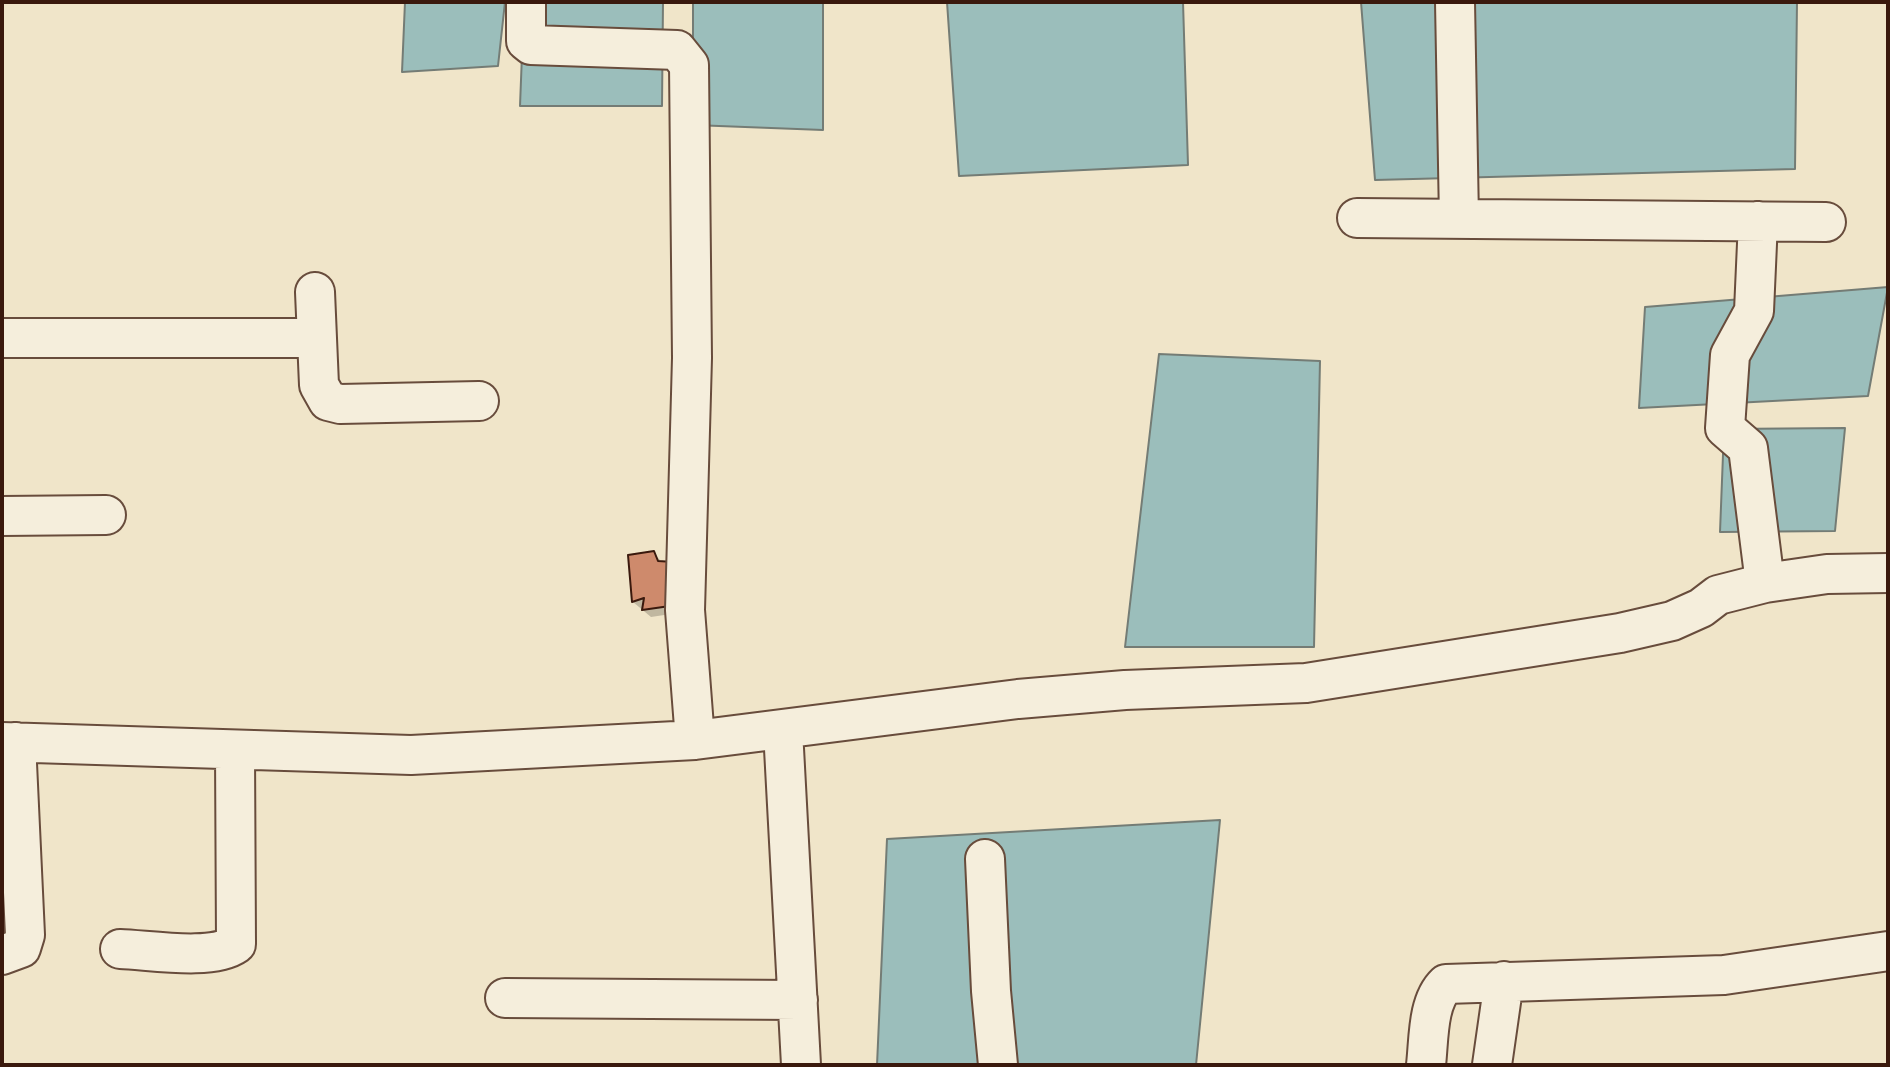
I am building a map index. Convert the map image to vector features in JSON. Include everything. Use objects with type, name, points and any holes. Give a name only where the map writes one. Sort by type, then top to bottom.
[{"type":"street","points":[[526,2],[526,41],[531,45],[677,50],[688,65],[692,358],[685,610],[695,740]]},
{"type":"street","points":[[1455,2],[1459,219]]},
{"type":"street","points":[[1357,218],[1826,222]]},
{"type":"street","points":[[1758,221],[1754,311],[1730,355],[1724,428],[1748,448],[1765,583]]},
{"type":"street","points":[[315,292],[319,385],[327,401],[340,404],[479,401]]},
{"type":"street","points":[[2,338],[315,338]]},
{"type":"street","points":[[2,516],[106,515]]},
{"type":"street","points":[[2,955],[21,948],[25,935],[9,742],[411,755],[695,740],[1018,699],[1125,690],[1306,683],[1620,633],[1672,621],[1701,608],[1718,595],[1765,583],[1827,574],[1888,573]]},
{"type":"street","points":[[783,730],[801,1065]]},
{"type":"street","points":[[120,949],[211,952],[228,949],[236,944],[235,751]]},
{"type":"street","points":[[985,859],[991,991],[999,1065]]},
{"type":"street","points":[[1426,1065],[1438,992],[1446,984],[1724,975],[1888,951]]},
{"type":"street","points":[[1492,1065],[1504,981]]},
{"type":"street","points":[[505,999],[798,1000]]},
{"type":"water","points":[[405,2],[505,2],[498,66],[402,72]]},
{"type":"water","points":[[524,2],[663,2],[662,106],[520,106]]},
{"type":"water","points":[[693,2],[823,2],[823,130],[693,125]]},
{"type":"water","points":[[947,2],[1183,2],[1188,165],[959,176]]},
{"type":"water","points":[[1361,2],[1797,2],[1795,169],[1375,180]]},
{"type":"water","points":[[1888,287],[1868,396],[1639,408],[1645,307]]},
{"type":"water","points":[[1159,354],[1320,361],[1314,647],[1125,647]]},
{"type":"water","points":[[1845,428],[1835,531],[1720,532],[1724,429]]},
{"type":"water","points":[[1220,820],[1196,1065],[877,1065],[887,839]]},
{"type":"building","points":[[654,551],[658,561],[674,562],[677,605],[642,610],[644,598],[632,602],[628,555]]}]
